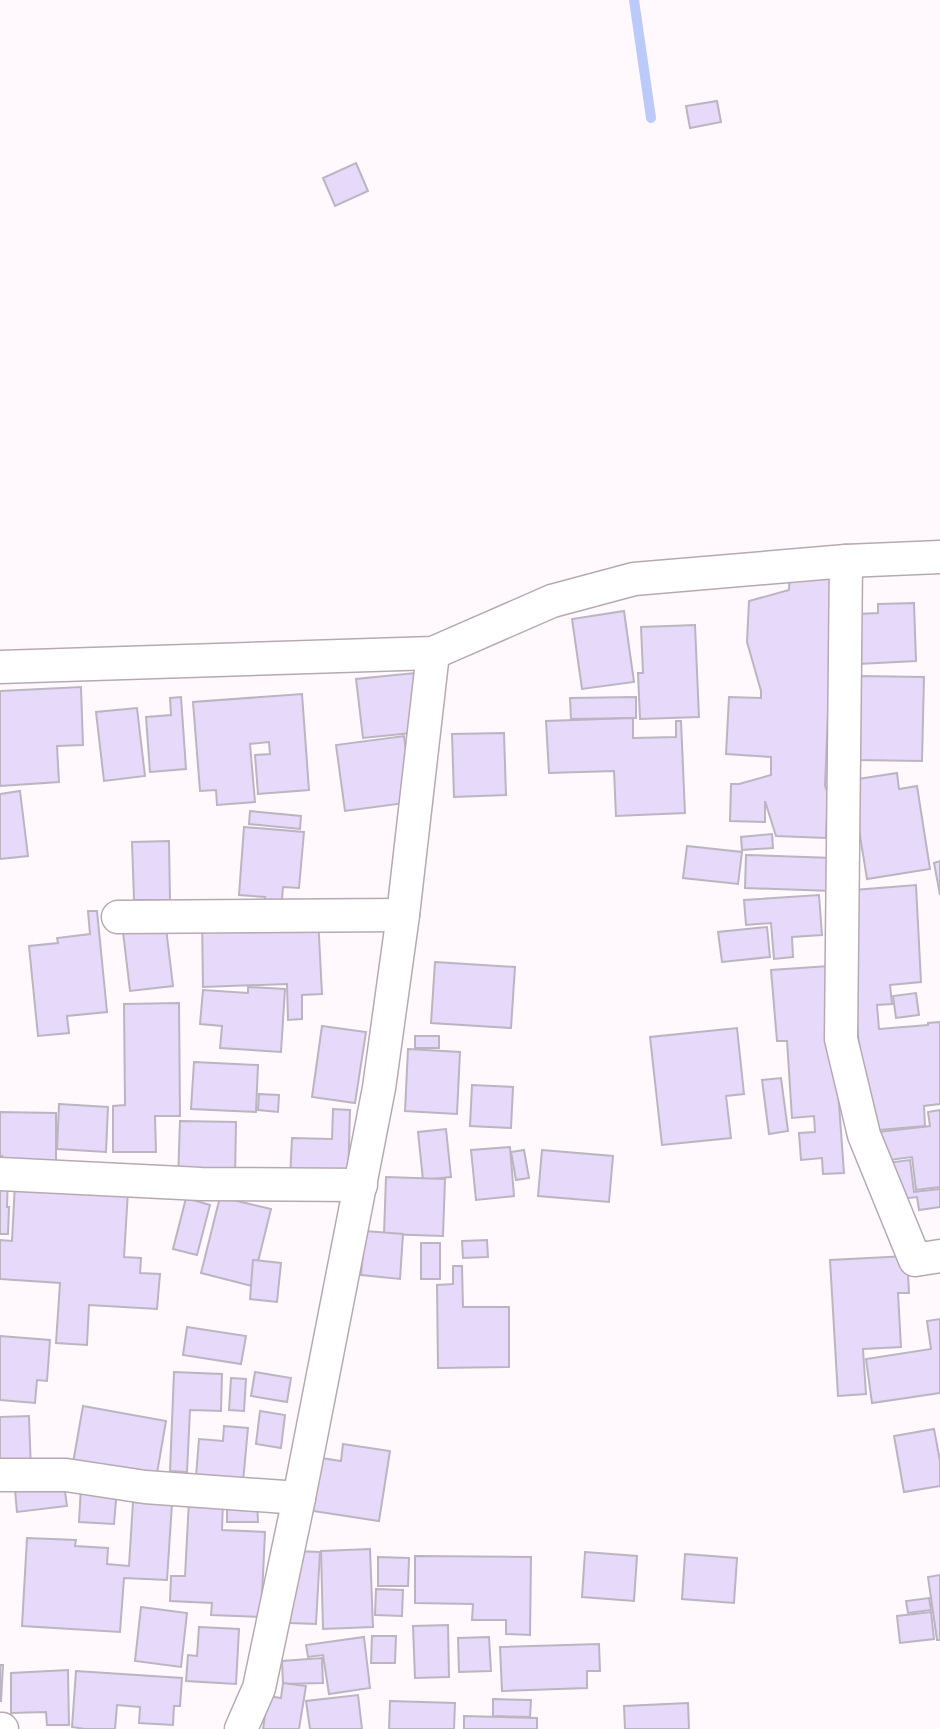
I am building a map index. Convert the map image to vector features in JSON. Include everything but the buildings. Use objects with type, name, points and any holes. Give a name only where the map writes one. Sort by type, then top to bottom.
[{"type":"street","points":[[0,667],[433,653],[552,601],[634,579],[846,561],[940,557]]},
{"type":"street","points":[[846,561],[842,1039],[864,1135],[915,1260],[940,1256]]},
{"type":"street","points":[[241,1729],[259,1688],[379,1088],[403,915],[433,653]]},
{"type":"street","points":[[118,917],[403,915]]},
{"type":"street","points":[[0,1174],[201,1184],[360,1185]]},
{"type":"street","points":[[0,1475],[66,1475],[145,1487],[299,1497]]},
{"type":"waterway","points":[[634,0],[651,118]]}]
